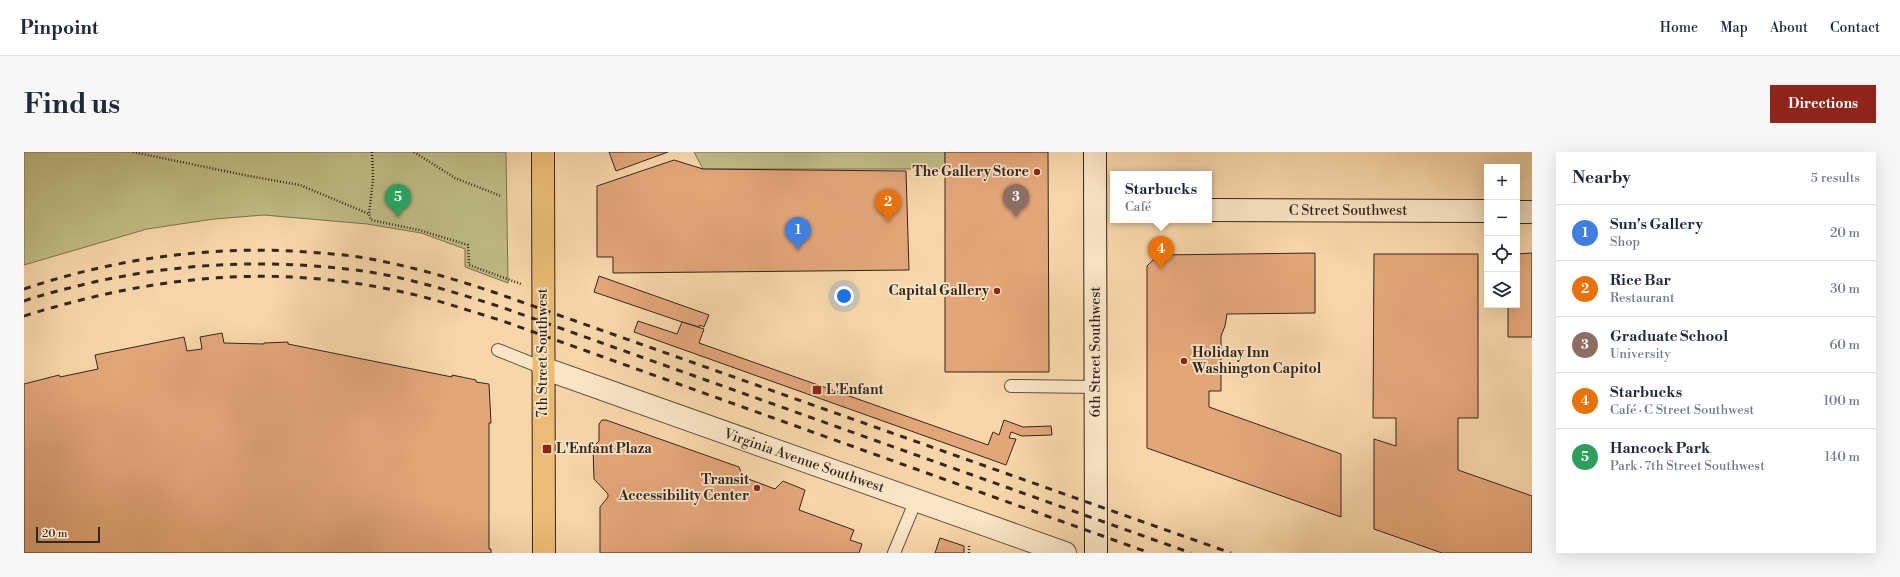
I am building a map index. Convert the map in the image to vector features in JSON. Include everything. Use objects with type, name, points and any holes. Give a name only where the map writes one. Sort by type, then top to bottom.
[{"type":"main road","name":"7th Street Southwest","points":[[543,152],[544,553]]},
{"type":"street","name":"6th Street Southwest","points":[[1095,152],[1104,210],[1096,387],[1096,553]]},
{"type":"street","name":"C Street Southwest","points":[[1212,210],[1484,211]]},
{"type":"street","points":[[1520,212],[1532,212]]},
{"type":"street","name":"Virginia Avenue Southwest","points":[[543,368],[1064,553]]},
{"type":"lane","points":[[498,350],[543,368]]},
{"type":"lane","points":[[1011,386],[1096,387]]},
{"type":"lane","points":[[894,553],[916,500]]},
{"type":"path","points":[[133,152],[300,185],[369,214]]},
{"type":"path","points":[[372,152],[373,180],[369,214],[371,220],[419,230],[468,245],[469,265],[522,284]]},
{"type":"path","points":[[414,152],[455,178],[501,196]]},
{"type":"path","points":[[969,544],[969,553]]},
{"type":"shaded area","points":[[24,152],[506,152],[508,283],[465,267],[465,249],[421,233],[367,224],[264,215],[214,219],[147,229],[24,265]]},
{"type":"shaded area","points":[[694,152],[945,152],[945,169],[703,169]]},
{"type":"building","points":[[609,152],[668,152],[616,171]]},
{"type":"building","name":"Capital Gallery","points":[[945,152],[1048,152],[1049,372],[945,372]]},
{"type":"building","points":[[674,160],[703,169],[906,171],[909,270],[613,273],[613,257],[597,257],[597,186]]},
{"type":"building","name":"Holiday Inn Washington Capitol","points":[[1315,253],[1315,313],[1227,314],[1225,326],[1221,336],[1221,391],[1209,391],[1209,407],[1341,454],[1341,517],[1147,448],[1147,266],[1158,255]]},
{"type":"building","points":[[1532,253],[1532,337],[1508,337],[1508,308],[1520,308],[1520,254]]},
{"type":"building","points":[[1374,254],[1478,254],[1478,418],[1458,418],[1458,470],[1532,496],[1532,553],[1442,553],[1374,529],[1374,439],[1396,446],[1396,418],[1373,418]]},
{"type":"building","points":[[599,276],[709,315],[704,327],[682,322],[594,292]]},
{"type":"building","points":[[638,321],[677,334],[682,322],[704,329],[699,343],[988,445],[993,432],[999,435],[1004,420],[1023,427],[1051,426],[1052,435],[1022,436],[1011,432],[1009,438],[1016,439],[1006,465],[634,332]]},
{"type":"building","points":[[222,333],[224,343],[264,344],[288,342],[288,344],[452,377],[452,375],[489,384],[491,423],[489,423],[489,549],[491,549],[491,553],[24,553],[24,384],[59,375],[60,377],[98,369],[95,355],[184,337],[187,351],[202,349],[200,337]]},
{"type":"building","points":[[602,420],[606,420],[739,467],[743,477],[775,489],[783,481],[805,490],[799,510],[854,530],[850,540],[862,544],[859,553],[600,553],[600,507],[608,497],[608,494],[594,479],[593,447],[599,441],[599,424]]},
{"type":"building","points":[[940,538],[964,546],[964,553],[935,553]]},
{"type":"railway","points":[[24,289],[60,278],[133,261],[207,252],[245,250],[320,253],[359,257],[395,264],[449,278],[502,295],[1231,553]]},
{"type":"railway","points":[[24,301],[94,282],[191,267],[256,264],[289,265],[355,270],[392,276],[429,285],[501,307],[1191,553]]},
{"type":"railway","points":[[24,316],[117,292],[210,278],[256,276],[303,278],[350,282],[398,291],[500,320],[1150,553]]},
{"type":"place","name":"The Gallery Store","points":[[1037,172]]},
{"type":"place","name":"Hancock Park","points":[[398,217]]},
{"type":"place","name":"Graduate School","points":[[1016,217]]},
{"type":"place","name":"Rice Bar","points":[[888,222]]},
{"type":"place","name":"Sun's Gallery","points":[[798,250]]},
{"type":"place","name":"Starbucks","points":[[1161,269]]},
{"type":"place","name":"Capital Gallery","points":[[997,291]]},
{"type":"place","name":"Holiday Inn Washington Capitol","points":[[1184,361]]},
{"type":"place","name":"L'Enfant","points":[[817,390]]},
{"type":"place","name":"L'Enfant Plaza","points":[[547,449]]},
{"type":"place","name":"Transit Accessibility Center","points":[[757,488]]}]
